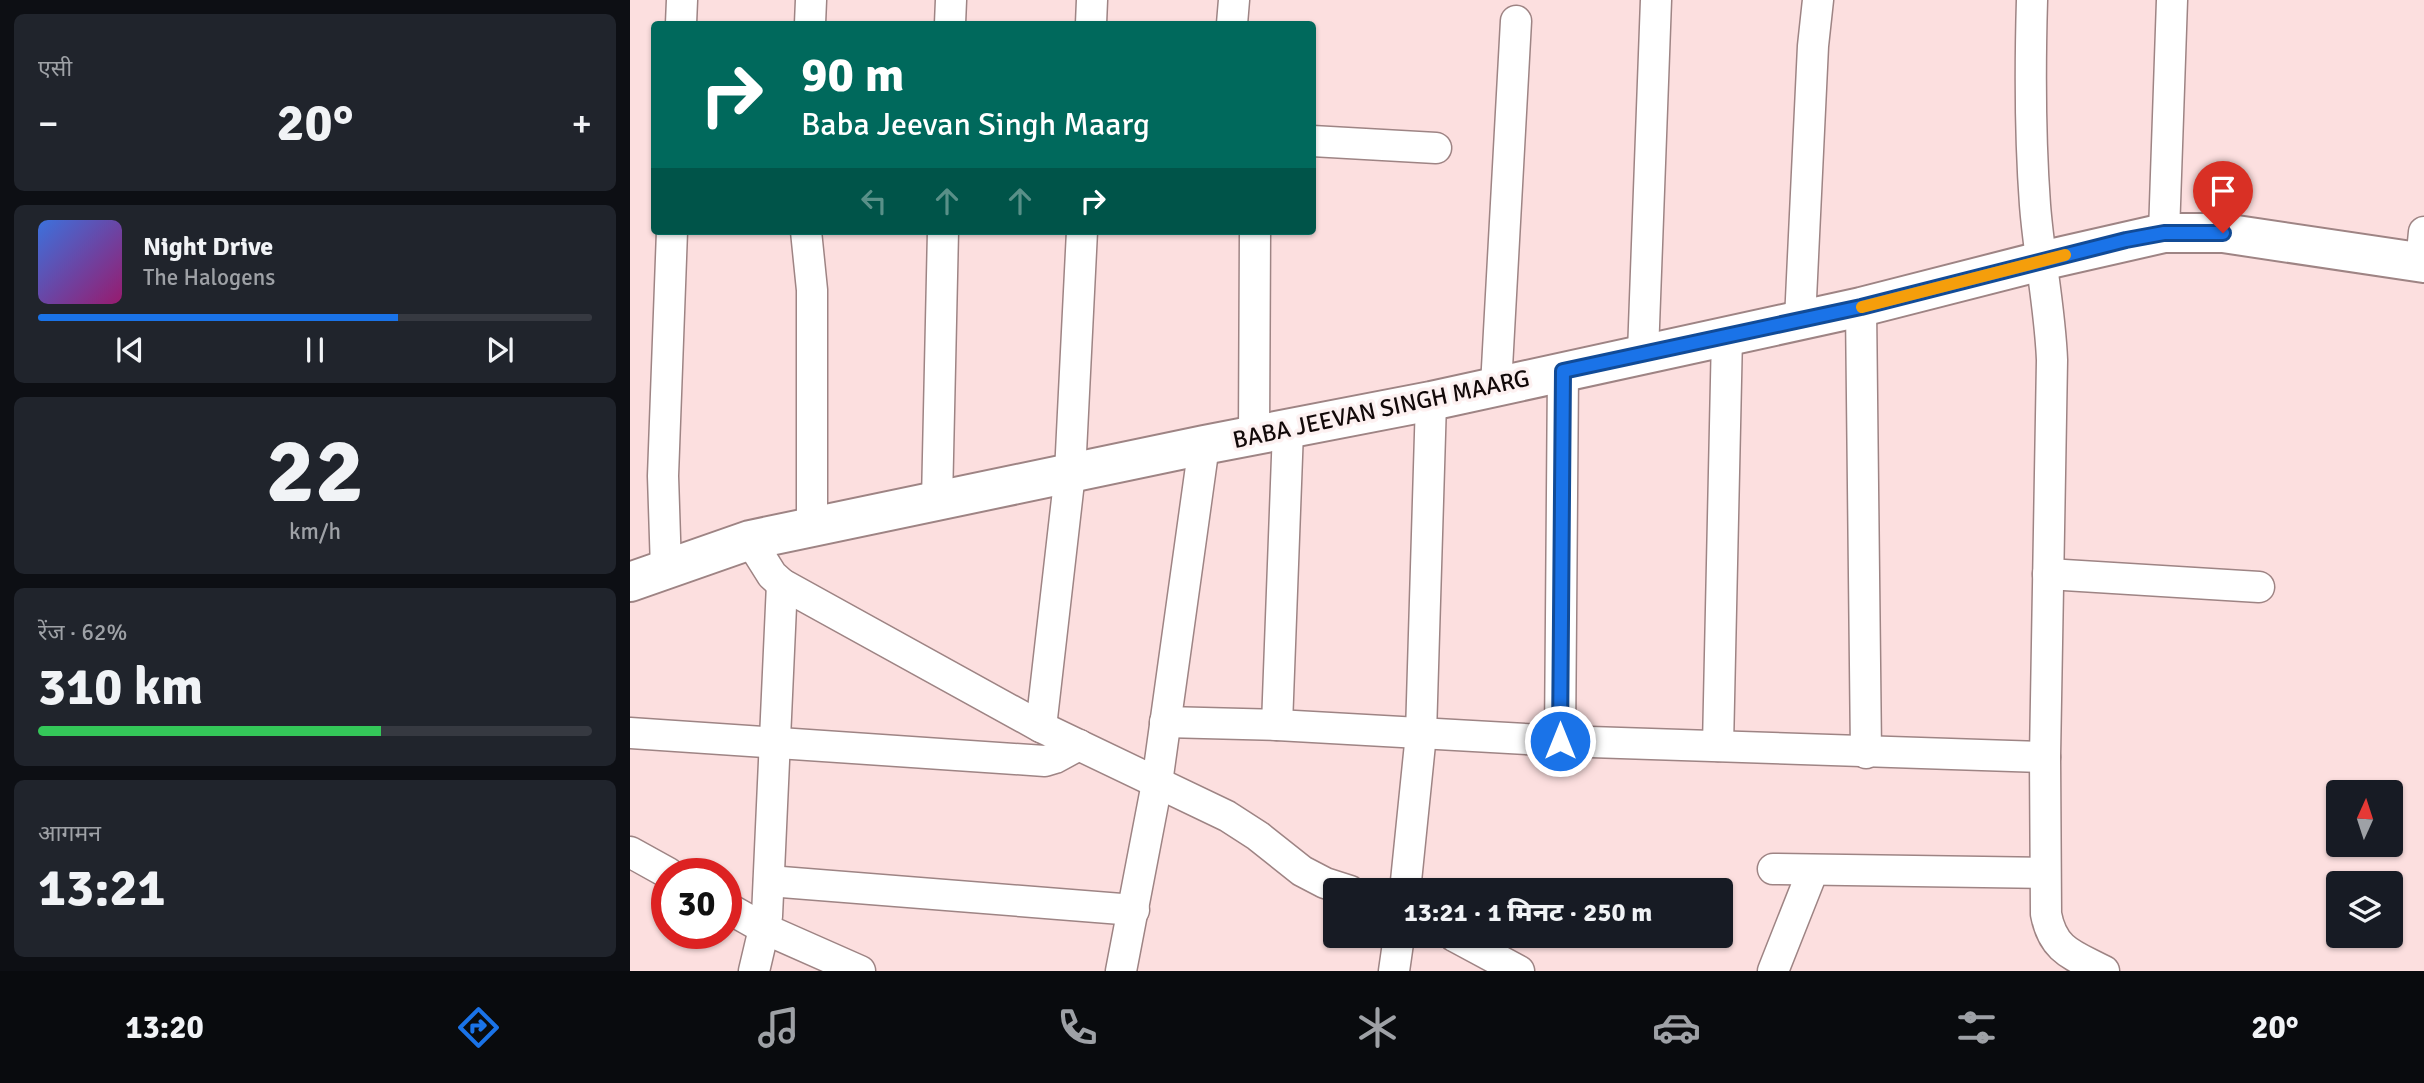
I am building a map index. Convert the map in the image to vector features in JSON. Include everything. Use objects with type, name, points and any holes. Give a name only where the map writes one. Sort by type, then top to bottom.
[{"type":"street","points":[[681,21],[682,0]]},
{"type":"street","points":[[810,21],[811,0]]},
{"type":"street","points":[[950,21],[951,0]]},
{"type":"street","points":[[1091,21],[1092,0]]},
{"type":"street","points":[[1232,21],[1234,0]]},
{"type":"street","points":[[1643,353],[1656,0]]},
{"type":"street","points":[[1800,320],[1813,46],[1818,0]]},
{"type":"street","points":[[2032,0],[2033,169],[2052,360],[2045,757],[2046,914],[2049,929],[2064,950],[2104,971]]},
{"type":"street","points":[[2164,233],[2172,0]]},
{"type":"street","points":[[1496,386],[1517,21]]},
{"type":"street","points":[[1316,141],[1436,148]]},
{"type":"street","name":"BABA JEEVAN SINGH MAARG","points":[[630,582],[750,540],[1204,445],[1431,401],[1861,307],[2164,233],[2223,233],[2423,253]]},
{"type":"street","points":[[666,569],[663,476],[672,235]]},
{"type":"street","points":[[806,235],[812,290],[813,527]]},
{"type":"street","points":[[937,501],[943,235]]},
{"type":"street","points":[[1041,726],[1070,473],[1082,235]]},
{"type":"street","points":[[1255,235],[1271,432],[1277,725]]},
{"type":"street","points":[[1861,307],[1866,752]]},
{"type":"street","points":[[1718,746],[1727,335]]},
{"type":"street","points":[[1560,741],[1563,371]]},
{"type":"street","points":[[1406,878],[1421,734],[1431,401]]},
{"type":"street","points":[[1121,971],[1157,783],[1204,445]]},
{"type":"street","points":[[750,540],[772,575],[782,584],[1041,726],[1227,816],[1258,836],[1302,871],[1323,882]]},
{"type":"street","points":[[2048,574],[2259,587]]},
{"type":"street","points":[[754,971],[765,929],[769,881],[782,584]]},
{"type":"street","points":[[1165,722],[1277,725],[1560,741],[2045,757]]},
{"type":"street","points":[[630,733],[1045,761],[1079,745]]},
{"type":"street","points":[[630,852],[651,864]]},
{"type":"street","points":[[1773,869],[2045,873]]},
{"type":"street","points":[[1773,971],[1812,870]]},
{"type":"street","points":[[769,881],[1134,910]]},
{"type":"street","points":[[742,915],[765,929],[860,971]]},
{"type":"street","points":[[1394,971],[1397,948]]},
{"type":"street","points":[[1476,948],[1519,971]]},
{"type":"slow traffic","points":[[1862,307],[2065,255]]},
{"type":"route","points":[[1560,741],[1563,371],[1861,307],[2126,240],[2164,233],[2223,233]]}]
